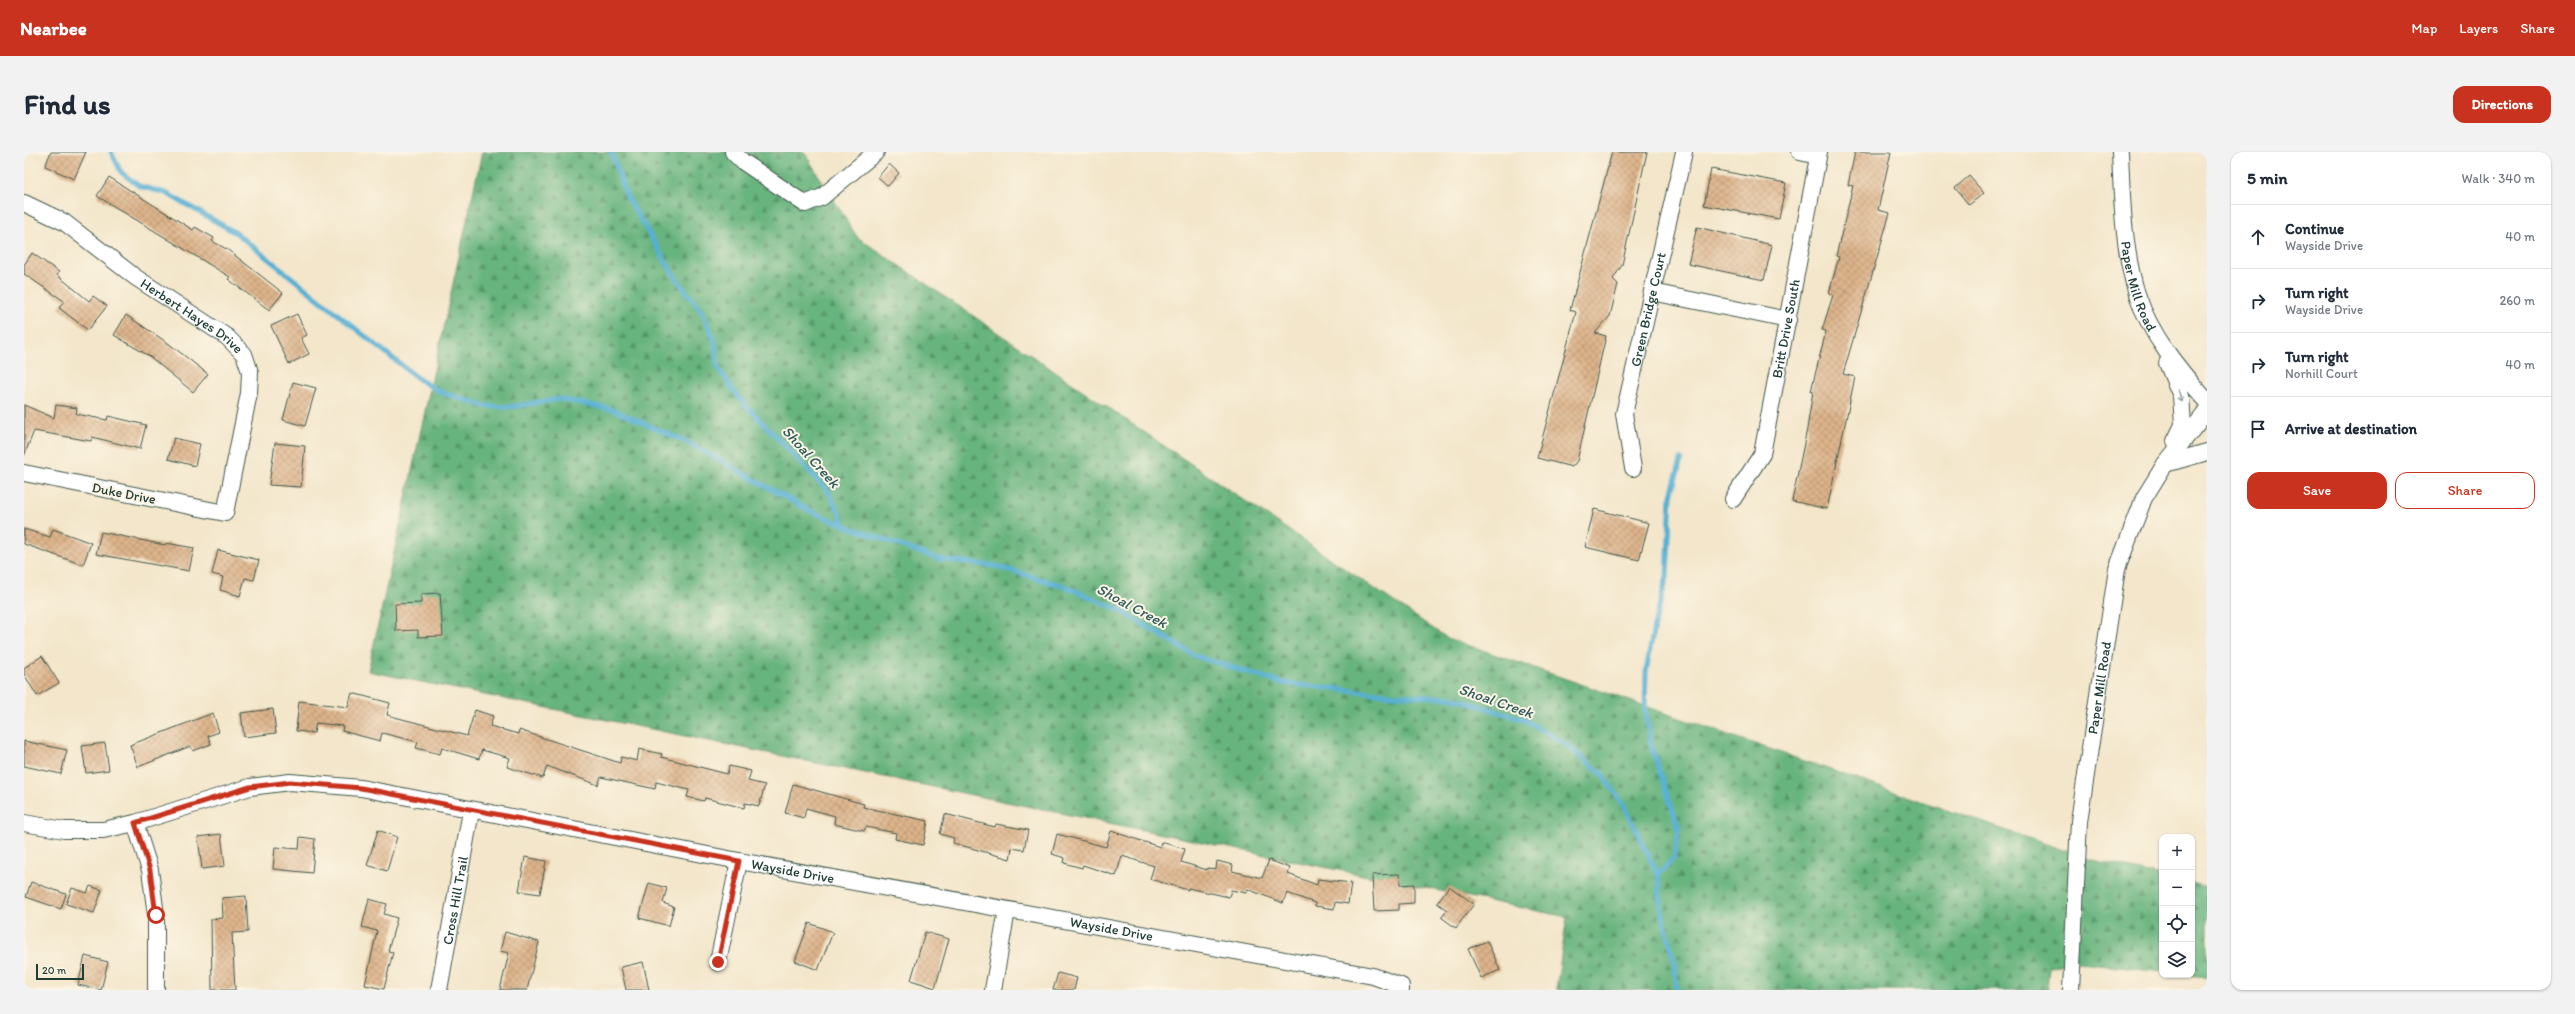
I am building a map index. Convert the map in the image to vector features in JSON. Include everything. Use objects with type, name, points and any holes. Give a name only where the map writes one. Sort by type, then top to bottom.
[{"type":"street","points":[[733,152],[742,162],[805,204],[822,197],[876,152]]},
{"type":"street","name":"Green Bridge Court","points":[[1633,468],[1624,414],[1684,152]]},
{"type":"street","points":[[1800,152],[1819,154]]},
{"type":"street","name":"Paper Mill Road","points":[[2120,152],[2128,255],[2137,296],[2155,334],[2180,371],[2207,401]]},
{"type":"street","name":"Britt Drive South","points":[[1734,499],[1762,454],[1819,154]]},
{"type":"street","name":"Herbert Hayes Drive","points":[[24,203],[75,230],[141,281],[227,337],[244,354],[250,372],[249,393],[225,513]]},
{"type":"street","points":[[1652,292],[1788,320]]},
{"type":"street","points":[[2155,334],[2181,396],[2183,425],[2165,464]]},
{"type":"street","name":"Paper Mill Road","points":[[2071,990],[2079,821],[2117,569],[2144,498],[2165,464],[2207,411]]},
{"type":"street","points":[[2165,464],[2207,452]]},
{"type":"street","name":"Duke Drive","points":[[24,473],[225,513]]},
{"type":"street","name":"Wayside Drive","points":[[24,823],[64,830],[103,830],[135,823],[250,787],[290,782],[361,788],[472,811],[739,861],[1373,976],[1401,986],[1401,990]]},
{"type":"street","name":"Cross Hill Trail","points":[[439,990],[472,811]]},
{"type":"street","points":[[135,823],[150,870],[156,915],[156,990]]},
{"type":"street","points":[[718,962],[739,861]]},
{"type":"street","points":[[993,990],[1007,910]]},
{"type":"green space","points":[[482,152],[804,152],[857,237],[1447,638],[2092,860],[2159,875],[2159,972],[2080,963],[2049,966],[2047,990],[1556,990],[1567,917],[368,671]]},
{"type":"green space","points":[[2195,884],[2207,887],[2207,977],[2195,976]]},
{"type":"building","points":[[51,152],[86,152],[74,179],[45,166]]},
{"type":"building","points":[[1612,152],[1647,152],[1622,265],[1613,279],[1618,284],[1610,316],[1595,333],[1606,336],[1577,461],[1572,467],[1537,458],[1576,312],[1570,310]]},
{"type":"building","points":[[1855,152],[1891,152],[1878,210],[1890,213],[1843,374],[1855,377],[1827,509],[1792,501],[1807,429],[1813,391],[1811,391],[1826,331],[1822,330],[1833,295],[1829,293],[1839,257],[1836,256],[1853,186],[1848,185]]},
{"type":"building","points":[[889,164],[899,173],[888,186],[878,177]]},
{"type":"building","points":[[1711,169],[1786,183],[1779,219],[1704,205]]},
{"type":"building","points":[[1969,176],[1984,193],[1969,205],[1955,188]]},
{"type":"building","points":[[109,177],[193,230],[195,227],[214,238],[212,241],[228,250],[283,293],[269,310],[228,279],[230,277],[97,196]]},
{"type":"building","points":[[1697,227],[1772,245],[1764,280],[1688,264]]},
{"type":"building","points":[[32,253],[59,272],[57,275],[89,301],[93,296],[107,306],[88,330],[59,308],[64,301],[24,274],[24,265]]},
{"type":"building","points":[[297,314],[307,335],[301,338],[309,354],[289,364],[271,326]]},
{"type":"building","points":[[126,315],[168,343],[208,374],[193,392],[149,356],[114,335]]},
{"type":"building","points":[[293,382],[316,388],[305,426],[283,420]]},
{"type":"building","points":[[24,405],[54,418],[56,405],[77,408],[76,414],[107,420],[108,416],[146,425],[140,449],[92,437],[91,441],[34,431],[24,456]]},
{"type":"building","points":[[174,438],[200,444],[195,466],[168,459]]},
{"type":"building","points":[[275,443],[305,446],[301,487],[269,485]]},
{"type":"building","points":[[1594,509],[1649,523],[1639,560],[1585,547]]},
{"type":"building","points":[[24,529],[50,537],[53,529],[91,543],[83,565],[24,544]]},
{"type":"building","points":[[101,532],[165,545],[166,543],[194,548],[189,571],[96,554]]},
{"type":"building","points":[[218,550],[259,560],[254,580],[245,578],[240,596],[220,590],[223,577],[212,574]]},
{"type":"building","points":[[440,593],[443,636],[418,637],[418,630],[396,631],[395,604],[421,603],[421,594]]},
{"type":"building","points":[[42,656],[59,683],[37,696],[24,674],[24,668]]},
{"type":"building","points":[[352,693],[390,703],[387,715],[467,736],[475,710],[493,716],[490,726],[518,734],[519,730],[620,763],[621,757],[637,761],[639,749],[662,754],[661,757],[727,774],[729,766],[751,771],[748,781],[765,785],[759,806],[745,803],[744,808],[705,798],[704,801],[687,797],[689,790],[656,782],[655,789],[601,777],[598,785],[547,766],[543,778],[507,767],[510,758],[482,750],[479,759],[442,748],[440,754],[416,748],[418,742],[382,733],[380,741],[342,731],[343,726],[316,723],[314,733],[296,731],[299,701],[348,707]]},
{"type":"building","points":[[273,709],[276,733],[244,737],[241,713]]},
{"type":"building","points":[[213,713],[219,732],[208,736],[211,744],[193,751],[191,746],[138,767],[130,745]]},
{"type":"building","points":[[24,741],[67,750],[61,774],[24,766]]},
{"type":"building","points":[[105,743],[109,770],[86,773],[82,746]]},
{"type":"building","points":[[793,784],[864,804],[863,807],[928,821],[923,845],[895,839],[896,833],[866,827],[864,831],[834,824],[835,816],[806,808],[804,818],[785,813]]},
{"type":"building","points":[[945,814],[995,827],[996,824],[1028,830],[1024,850],[1012,848],[1010,859],[953,843],[954,838],[940,834]]},
{"type":"building","points":[[378,830],[397,837],[387,871],[367,865]]},
{"type":"building","points":[[1111,831],[1160,847],[1161,842],[1185,849],[1181,862],[1207,870],[1207,868],[1216,869],[1217,861],[1233,865],[1232,871],[1262,878],[1269,860],[1290,868],[1288,874],[1317,885],[1318,879],[1351,883],[1348,904],[1335,902],[1334,909],[1315,906],[1315,903],[1287,893],[1283,903],[1247,889],[1246,893],[1231,890],[1229,897],[1188,888],[1188,890],[1150,879],[1154,866],[1122,856],[1116,876],[1083,865],[1082,868],[1064,863],[1065,858],[1052,854],[1057,834],[1106,847]]},
{"type":"building","points":[[221,834],[225,866],[202,869],[198,837]]},
{"type":"building","points":[[300,837],[315,839],[312,873],[273,869],[275,847],[299,849]]},
{"type":"building","points":[[525,857],[546,861],[540,894],[519,891]]},
{"type":"building","points":[[1399,874],[1400,885],[1414,884],[1414,903],[1399,904],[1399,910],[1374,911],[1372,875]]},
{"type":"building","points":[[31,882],[66,894],[61,909],[26,897]]},
{"type":"building","points":[[649,883],[667,888],[663,903],[674,907],[669,926],[639,918]]},
{"type":"building","points":[[90,886],[102,890],[94,913],[66,904],[72,888],[87,893]]},
{"type":"building","points":[[1449,886],[1474,904],[1456,928],[1441,917],[1447,910],[1437,903]]},
{"type":"building","points":[[246,896],[248,932],[232,933],[235,990],[212,990],[211,919],[223,918],[222,898]]},
{"type":"building","points":[[369,899],[387,904],[384,914],[397,918],[388,951],[393,952],[384,989],[365,985],[377,931],[362,927]]},
{"type":"building","points":[[809,923],[833,932],[818,970],[795,961]]},
{"type":"building","points":[[505,932],[539,942],[527,990],[500,990],[509,953],[500,951]]},
{"type":"building","points":[[925,932],[949,939],[935,988],[911,980]]},
{"type":"building","points":[[1487,941],[1500,970],[1481,978],[1468,949]]},
{"type":"building","points":[[85,956],[108,962],[101,990],[78,985]]},
{"type":"building","points":[[643,962],[649,990],[626,990],[621,967]]},
{"type":"building","points":[[1058,973],[1077,978],[1074,990],[1053,990]]},
{"type":"waterway","name":"Shoal Creek","points":[[111,152],[121,172],[139,186],[166,193],[236,233],[420,380],[440,392],[485,406],[509,407],[559,399],[611,409],[689,443],[810,511],[846,526],[938,559],[995,566],[1064,586],[1118,609],[1195,656],[1282,683],[1395,695],[1454,698],[1522,719],[1564,743],[1601,773],[1624,805],[1658,875],[1661,907],[1674,961],[1677,990]]},
{"type":"waterway","name":"Shoal Creek","points":[[611,152],[627,197],[675,277],[702,312],[714,339],[718,368],[739,398],[828,491],[846,526]]},
{"type":"waterway","points":[[1658,875],[1674,858],[1679,829],[1652,749],[1645,710],[1646,672],[1654,626],[1667,577],[1671,495],[1681,460]]},
{"type":"route","points":[[156,915],[150,870],[135,823],[250,787],[290,782],[361,788],[472,811],[739,861],[718,962]]}]
